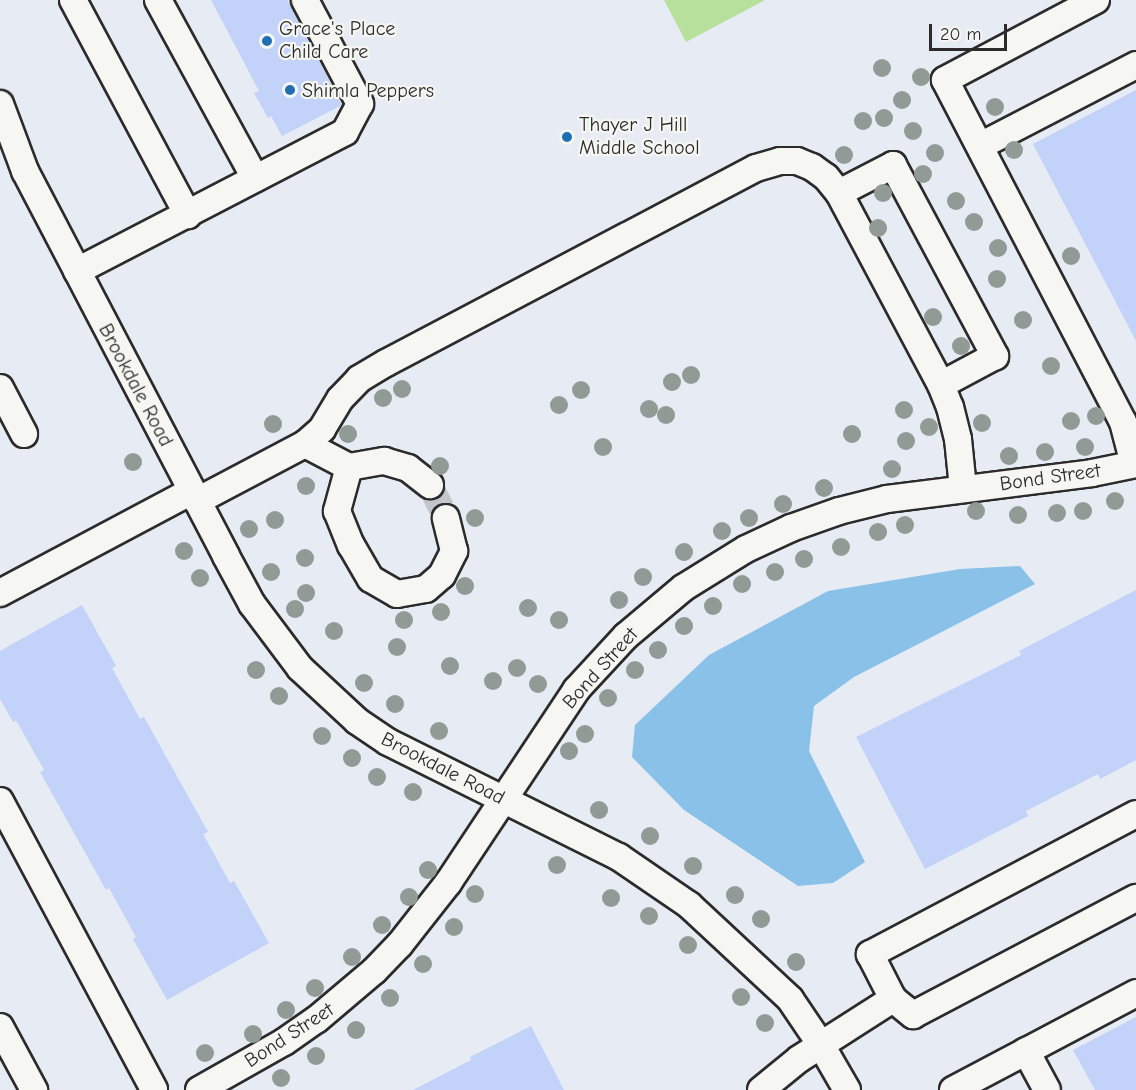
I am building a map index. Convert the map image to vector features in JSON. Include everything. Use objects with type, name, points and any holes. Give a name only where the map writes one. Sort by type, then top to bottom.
[{"type":"street","points":[[73,0],[188,215]]},
{"type":"street","points":[[158,0],[255,178]]},
{"type":"street","points":[[76,271],[345,132],[360,104],[304,0]]},
{"type":"street","points":[[1096,0],[945,80],[1124,422],[1135,464]]},
{"type":"street","points":[[980,146],[1136,65]]},
{"type":"street","name":"Brookdale Road","points":[[0,104],[25,171],[194,496],[252,604],[300,668],[357,721],[388,742],[619,857],[682,900],[726,937],[790,999],[821,1045],[847,1090]]},
{"type":"street","points":[[0,593],[194,496],[305,444],[322,429],[340,399],[360,379],[756,168],[780,161],[797,161],[826,177],[839,193],[941,385],[950,407],[963,488]]},
{"type":"street","points":[[839,193],[893,165],[995,356],[941,385]]},
{"type":"street","points":[[0,388],[24,434]]},
{"type":"street","points":[[305,444],[349,467],[384,461],[408,468],[430,485]]},
{"type":"street","name":"Bond Street","points":[[199,1090],[300,1031],[345,997],[374,971],[425,914],[503,800],[554,720],[594,669],[654,611],[691,583],[746,549],[791,528],[887,499],[1092,473],[1135,464]]},
{"type":"street","points":[[349,467],[337,511],[351,544],[371,579],[398,594],[426,589],[442,575],[454,551],[446,518]]},
{"type":"street","points":[[0,801],[154,1090]]},
{"type":"street","points":[[1136,814],[870,954],[893,999],[913,1015],[1136,898]]},
{"type":"street","points":[[963,1088],[1026,1051],[1136,993]]},
{"type":"street","points":[[761,1090],[821,1045],[893,999]]},
{"type":"street","points":[[0,1028],[11,1071],[34,1090]]},
{"type":"street","points":[[1026,1051],[1047,1090]]},
{"type":"green space","points":[[664,0],[765,0],[686,42]]},
{"type":"water","points":[[1020,566],[1035,584],[854,677],[814,706],[809,751],[865,862],[833,883],[798,886],[684,810],[632,757],[635,725],[709,655],[828,591],[960,569]]},
{"type":"building","points":[[211,0],[287,0],[342,105],[282,136],[271,116],[268,118],[254,93],[259,91]]},
{"type":"building","points":[[1136,90],[1136,341],[1033,144]]},
{"type":"building","points":[[1136,590],[1136,760],[1100,779],[1098,774],[1026,811],[1028,816],[925,869],[856,737],[1021,655],[1019,651]]},
{"type":"building","points":[[82,605],[116,666],[112,668],[140,719],[144,717],[208,832],[203,834],[230,883],[234,881],[269,943],[167,1000],[133,939],[136,937],[109,888],[106,890],[40,772],[44,770],[16,720],[13,722],[0,699],[0,651]]},
{"type":"building","points":[[1136,1017],[1136,1090],[1095,1090],[1073,1050]]},
{"type":"building","points":[[531,1026],[564,1090],[413,1090],[471,1060],[470,1057]]},
{"type":"tunnel","points":[[430,485],[446,518]]},
{"type":"place","name":"Grace's Place Child Care","points":[[267,41]]},
{"type":"place","name":"Shimla Peppers","points":[[290,90]]},
{"type":"place","name":"Thayer J Hill Middle School","points":[[567,137]]}]
